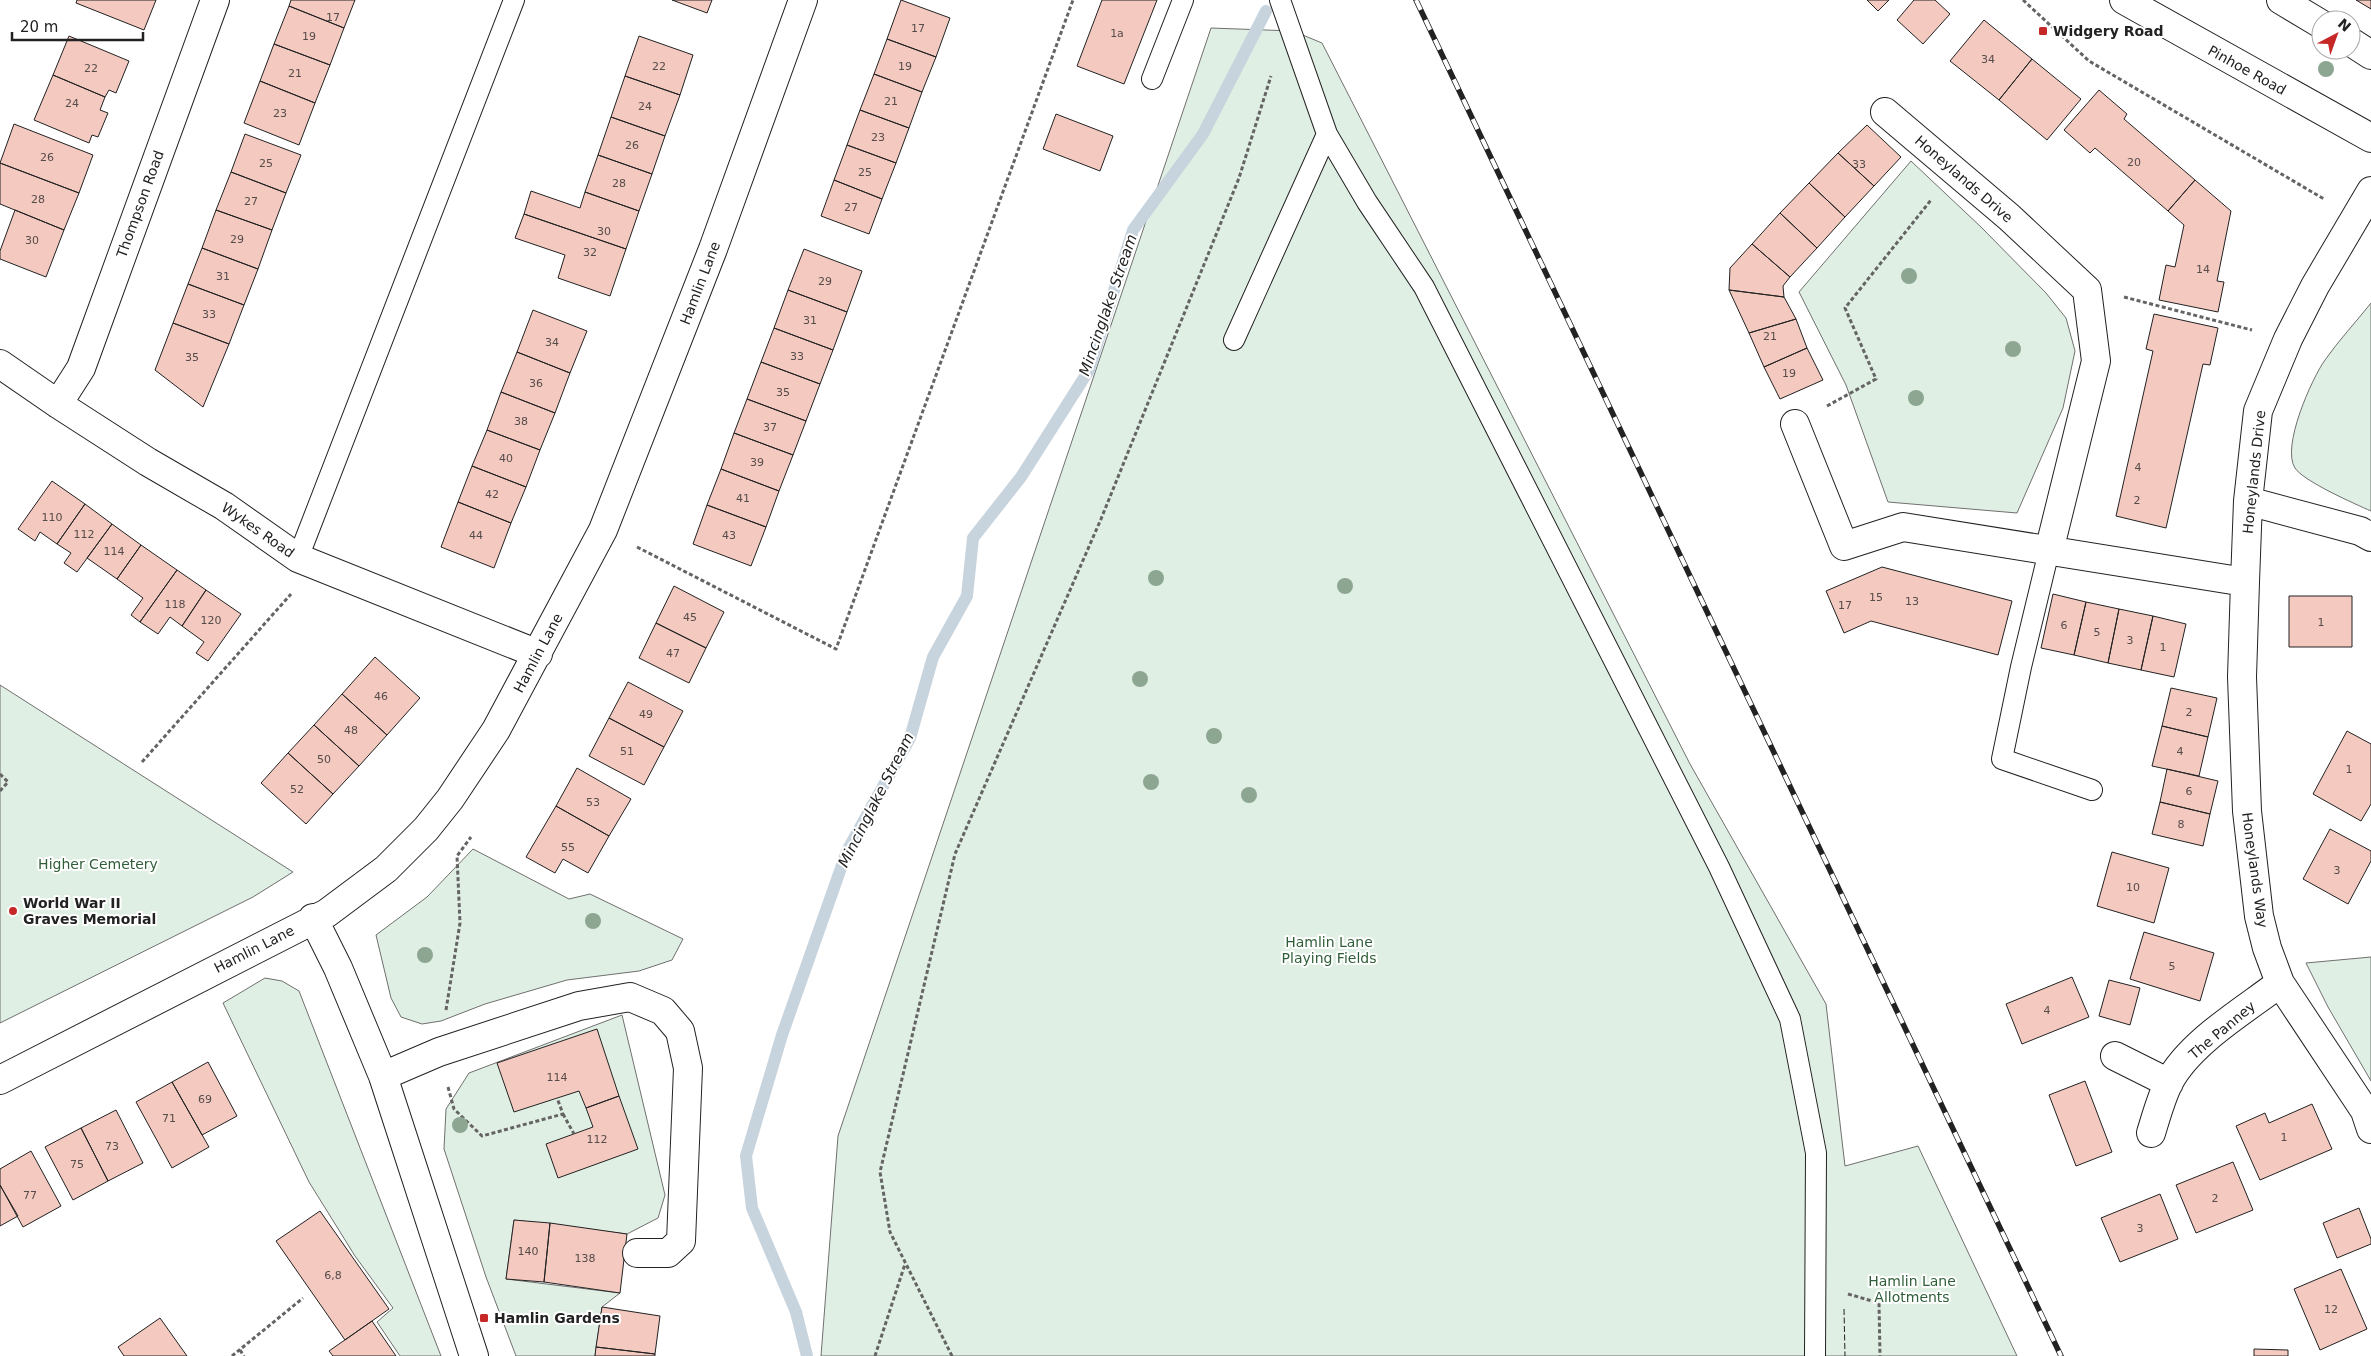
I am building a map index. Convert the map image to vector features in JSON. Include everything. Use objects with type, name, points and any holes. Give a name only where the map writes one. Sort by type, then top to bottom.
[{"type":"street","name":"Thompson Road","points":[[58,404],[81,368],[215,0]]},
{"type":"street","name":"Hamlin Lane","points":[[0,1080],[313,918],[327,913],[386,869],[445,806],[496,730],[603,530],[713,249],[803,0]]},
{"type":"street","name":"Pinhoe Road","points":[[2124,0],[2371,138]]},
{"type":"street","points":[[2281,0],[2311,18]]},
{"type":"street","name":"Honeylands Drive","points":[[1885,112],[1955,171],[2087,290]]},
{"type":"street","name":"Honeylands Drive","points":[[2245,582],[2248,501],[2258,411],[2288,339],[2315,286],[2371,191]]},
{"type":"street","points":[[2049,551],[2096,361],[2087,290]]},
{"type":"street","name":"Wykes Road","points":[[0,364],[148,462],[224,506],[307,561],[538,654]]},
{"type":"street","points":[[1795,424],[1844,546],[1903,528],[2245,582]]},
{"type":"street","points":[[2248,501],[2360,531],[2371,536]]},
{"type":"street","name":"Honeylands Way","points":[[2245,582],[2242,677],[2247,811],[2259,916],[2267,948],[2280,983],[2365,1111],[2371,1129]]},
{"type":"street","points":[[313,918],[338,968],[383,1076],[474,1356]]},
{"type":"street","name":"The Panney","points":[[2150,1133],[2169,1082],[2184,1062],[2206,1040],[2280,983]]},
{"type":"street","points":[[383,1076],[439,1052],[579,1006],[630,997],[662,1011],[680,1031],[688,1068],[681,1241],[668,1253],[637,1253]]},
{"type":"street","points":[[2115,1056],[2169,1082]]},
{"type":"lane","points":[[307,561],[514,0]]},
{"type":"lane","points":[[1152,79],[1183,0]]},
{"type":"lane","points":[[1280,0],[1328,134],[1366,202],[1424,287],[1719,867],[1790,1019],[1816,1153],[1815,1356]]},
{"type":"lane","points":[[1234,340],[1328,134]]},
{"type":"lane","points":[[2049,551],[2021,667],[2002,759],[2092,790]]},
{"type":"path","points":[[603,530],[836,649],[1073,0]]},
{"type":"path","points":[[2023,0],[2089,61],[2355,217]]},
{"type":"path","points":[[952,1356],[890,1232],[880,1172],[955,854],[1101,519],[1239,178],[1288,22]]},
{"type":"path","points":[[1795,424],[1876,379],[1845,308],[1955,171]]},
{"type":"path","points":[[2087,290],[2113,294],[2288,339]]},
{"type":"path","points":[[142,762],[307,561]]},
{"type":"path","points":[[0,774],[8,782],[0,791]]},
{"type":"path","points":[[445,806],[474,833],[457,856],[460,923],[439,1052],[454,1110],[482,1136],[562,1114]]},
{"type":"path","points":[[557,1098],[562,1114],[574,1134]]},
{"type":"path","points":[[876,1356],[906,1263]]},
{"type":"path","points":[[1844,1292],[1879,1303],[1880,1356]]},
{"type":"path","points":[[232,1356],[303,1298]]},
{"type":"path","points":[[240,1350],[244,1356]]},
{"type":"green space","name":"Hamlin Lane Playing Fields","points":[[1211,28],[1293,31],[1322,43],[1690,764],[1826,1004],[1845,1166],[1918,1146],[2017,1356],[821,1356],[838,1136]]},
{"type":"green space","points":[[1911,161],[1981,227],[2046,293],[2066,318],[2075,351],[2063,408],[2017,513],[1888,502],[1846,385],[1799,292]]},
{"type":"green space","points":[[2371,303],[2371,511],[2330,492],[2300,473],[2295,468],[2292,458],[2292,445],[2300,413],[2319,369]]},
{"type":"green space","name":"Higher Cemetery","points":[[0,685],[293,872],[253,897],[0,1023]]},
{"type":"green space","points":[[473,849],[569,899],[590,894],[683,939],[672,960],[639,971],[567,980],[485,1004],[441,1021],[422,1024],[401,1017],[391,998],[376,935],[427,897]]},
{"type":"green space","points":[[2371,957],[2371,1081],[2328,1007],[2306,963]]},
{"type":"green space","points":[[265,978],[282,981],[299,991],[441,1356],[400,1356],[377,1322],[393,1308],[355,1256],[309,1182],[223,1003]]},
{"type":"green space","points":[[622,1015],[665,1195],[658,1218],[627,1234],[514,1220],[506,1279],[620,1293],[602,1307],[595,1356],[516,1356],[486,1277],[444,1149],[446,1109],[469,1073]]},
{"type":"building","points":[[77,0],[156,0],[144,30],[76,3]]},
{"type":"building","points":[[291,0],[355,0],[344,28],[289,6]]},
{"type":"building","points":[[672,0],[712,0],[707,13]]},
{"type":"building","points":[[901,0],[950,18],[936,57],[887,39]]},
{"type":"building","points":[[1102,0],[1157,0],[1124,84],[1077,66]]},
{"type":"building","points":[[1867,0],[1889,0],[1878,11]]},
{"type":"building","points":[[1914,0],[1935,0],[1950,14],[1923,44],[1897,20]]},
{"type":"building","points":[[2356,0],[2371,0],[2371,9]]},
{"type":"building","points":[[289,6],[344,28],[330,65],[274,44]]},
{"type":"building","points":[[1984,20],[2032,59],[1999,100],[1950,61]]},
{"type":"building","points":[[69,36],[129,61],[116,93],[109,90],[105,97],[53,75]]},
{"type":"building","points":[[639,36],[693,55],[680,95],[625,76]]},
{"type":"building","points":[[887,39],[936,57],[922,92],[874,74]]},
{"type":"building","points":[[274,44],[330,65],[315,103],[260,81]]},
{"type":"building","points":[[2032,59],[2081,99],[2047,140],[1999,100]]},
{"type":"building","points":[[874,74],[922,92],[909,128],[860,110]]},
{"type":"building","points":[[53,75],[105,97],[100,110],[108,113],[98,137],[92,135],[89,143],[34,120]]},
{"type":"building","points":[[625,76],[680,95],[665,136],[611,117]]},
{"type":"building","points":[[260,81],[315,103],[299,145],[244,123]]},
{"type":"building","points":[[2099,90],[2127,114],[2124,119],[2195,180],[2168,211],[2095,148],[2090,153],[2064,130]]},
{"type":"building","points":[[860,110],[909,128],[896,163],[847,145]]},
{"type":"building","points":[[1056,114],[1113,136],[1100,171],[1043,149]]},
{"type":"building","points":[[611,117],[665,136],[652,174],[598,155]]},
{"type":"building","points":[[14,124],[93,155],[79,193],[0,163]]},
{"type":"building","points":[[1867,125],[1901,157],[1874,186],[1838,153]]},
{"type":"building","points":[[245,134],[301,155],[286,193],[231,172]]},
{"type":"building","points":[[847,145],[896,163],[882,199],[834,180]]},
{"type":"building","points":[[1838,153],[1874,186],[1845,217],[1809,183]]},
{"type":"building","points":[[598,155],[652,174],[639,211],[585,192]]},
{"type":"building","points":[[0,163],[79,193],[64,230],[0,204]]},
{"type":"building","points":[[231,172],[286,193],[272,230],[216,210]]},
{"type":"building","points":[[834,180],[882,199],[869,234],[821,216]]},
{"type":"building","points":[[2195,180],[2231,211],[2217,281],[2224,282],[2218,312],[2159,300],[2166,265],[2175,267],[2184,225],[2168,211]]},
{"type":"building","points":[[1809,183],[1845,217],[1817,248],[1780,213]]},
{"type":"building","points":[[531,191],[580,208],[585,192],[639,211],[626,249],[524,214]]},
{"type":"building","points":[[15,210],[64,230],[46,277],[0,259],[0,251]]},
{"type":"building","points":[[216,210],[272,230],[258,269],[202,248]]},
{"type":"building","points":[[1780,213],[1817,248],[1790,277],[1752,244]]},
{"type":"building","points":[[524,214],[626,249],[610,296],[558,278],[565,255],[515,238]]},
{"type":"building","points":[[1752,244],[1790,277],[1783,286],[1784,297],[1729,290],[1730,268]]},
{"type":"building","points":[[202,248],[258,269],[244,305],[188,284]]},
{"type":"building","points":[[804,249],[862,271],[847,312],[788,290]]},
{"type":"building","points":[[188,284],[244,305],[229,344],[173,323]]},
{"type":"building","points":[[788,290],[847,312],[833,350],[774,328]]},
{"type":"building","points":[[1729,290],[1784,297],[1796,319],[1749,333]]},
{"type":"building","points":[[533,310],[587,331],[570,373],[517,352]]},
{"type":"building","points":[[2154,314],[2218,328],[2210,365],[2203,364],[2166,528],[2116,516],[2153,351],[2146,349]]},
{"type":"building","points":[[1796,319],[1807,348],[1764,367],[1749,333]]},
{"type":"building","points":[[173,323],[229,344],[203,407],[155,370]]},
{"type":"building","points":[[774,328],[833,350],[820,384],[761,362]]},
{"type":"building","points":[[1807,348],[1823,380],[1780,399],[1764,367]]},
{"type":"building","points":[[517,352],[570,373],[555,413],[501,392]]},
{"type":"building","points":[[761,362],[820,384],[806,421],[747,399]]},
{"type":"building","points":[[501,392],[555,413],[540,450],[487,430]]},
{"type":"building","points":[[747,399],[806,421],[793,455],[734,433]]},
{"type":"building","points":[[487,430],[540,450],[526,487],[472,466]]},
{"type":"building","points":[[734,433],[793,455],[779,491],[721,469]]},
{"type":"building","points":[[472,466],[526,487],[511,523],[458,502]]},
{"type":"building","points":[[721,469],[779,491],[766,527],[707,505]]},
{"type":"building","points":[[52,481],[85,504],[57,544],[40,532],[35,541],[18,529]]},
{"type":"building","points":[[458,502],[511,523],[494,568],[441,547]]},
{"type":"building","points":[[85,504],[112,524],[77,572],[64,563],[71,553],[57,544]]},
{"type":"building","points":[[707,505],[766,527],[751,566],[693,544]]},
{"type":"building","points":[[112,524],[141,545],[117,579],[87,558]]},
{"type":"building","points":[[141,545],[177,570],[140,622],[131,615],[143,598],[117,579]]},
{"type":"building","points":[[1882,567],[2012,601],[1998,655],[1871,621],[1844,633],[1826,591]]},
{"type":"building","points":[[177,570],[206,590],[182,626],[170,617],[158,634],[140,622]]},
{"type":"building","points":[[674,586],[724,612],[706,648],[656,623]]},
{"type":"building","points":[[206,590],[241,614],[208,661],[196,653],[204,642],[182,626]]},
{"type":"building","points":[[2053,594],[2086,602],[2074,655],[2041,648]]},
{"type":"building","points":[[2289,596],[2352,596],[2352,647],[2289,647]]},
{"type":"building","points":[[2086,602],[2119,609],[2108,663],[2074,655]]},
{"type":"building","points":[[2119,609],[2153,616],[2141,670],[2108,663]]},
{"type":"building","points":[[2153,616],[2186,624],[2174,677],[2141,670]]},
{"type":"building","points":[[656,623],[706,648],[689,683],[639,658]]},
{"type":"building","points":[[375,657],[420,698],[387,735],[342,694]]},
{"type":"building","points":[[628,682],[683,711],[664,747],[609,718]]},
{"type":"building","points":[[2171,688],[2217,698],[2208,737],[2162,726]]},
{"type":"building","points":[[342,694],[387,735],[359,766],[314,725]]},
{"type":"building","points":[[609,718],[664,747],[644,785],[589,756]]},
{"type":"building","points":[[314,725],[359,766],[333,794],[288,753]]},
{"type":"building","points":[[2162,726],[2208,737],[2199,776],[2152,766]]},
{"type":"building","points":[[2347,731],[2371,744],[2371,804],[2361,821],[2313,794]]},
{"type":"building","points":[[288,753],[333,794],[306,824],[261,783]]},
{"type":"building","points":[[577,768],[631,799],[609,836],[556,806]]},
{"type":"building","points":[[2167,769],[2218,781],[2210,814],[2160,802]]},
{"type":"building","points":[[2160,802],[2210,814],[2203,846],[2152,834]]},
{"type":"building","points":[[556,806],[609,836],[588,873],[563,859],[555,873],[526,857]]},
{"type":"building","points":[[2330,829],[2371,851],[2371,861],[2348,904],[2303,879]]},
{"type":"building","points":[[2112,852],[2169,868],[2154,923],[2097,906]]},
{"type":"building","points":[[2144,932],[2214,953],[2200,1001],[2130,979]]},
{"type":"building","points":[[2072,977],[2089,1017],[2022,1044],[2006,1004]]},
{"type":"building","points":[[2109,980],[2140,988],[2130,1025],[2099,1016]]},
{"type":"building","points":[[597,1029],[619,1096],[586,1108],[579,1091],[514,1112],[497,1063]]},
{"type":"building","points":[[208,1062],[237,1116],[202,1135],[172,1082]]},
{"type":"building","points":[[2085,1081],[2112,1152],[2076,1166],[2049,1095]]},
{"type":"building","points":[[172,1082],[209,1147],[172,1168],[136,1102]]},
{"type":"building","points":[[619,1096],[638,1149],[558,1178],[546,1144],[593,1127],[586,1108]]},
{"type":"building","points":[[2312,1104],[2332,1149],[2260,1180],[2236,1126],[2265,1113],[2269,1123]]},
{"type":"building","points":[[116,1110],[143,1163],[108,1181],[81,1128]]},
{"type":"building","points":[[81,1128],[108,1181],[73,1200],[45,1147]]},
{"type":"building","points":[[31,1151],[61,1206],[23,1227],[0,1185],[0,1169]]},
{"type":"building","points":[[2233,1162],[2253,1210],[2196,1233],[2176,1185]]},
{"type":"building","points":[[0,1185],[18,1216],[0,1226]]},
{"type":"building","points":[[2160,1194],[2178,1239],[2120,1262],[2101,1218]]},
{"type":"building","points":[[2359,1208],[2371,1239],[2371,1244],[2337,1258],[2323,1223]]},
{"type":"building","points":[[320,1211],[389,1309],[345,1340],[276,1241]]},
{"type":"building","points":[[514,1220],[550,1223],[544,1282],[506,1279]]},
{"type":"building","points":[[550,1223],[627,1234],[620,1293],[544,1282]]},
{"type":"building","points":[[2341,1269],[2367,1329],[2320,1350],[2294,1289]]},
{"type":"building","points":[[602,1307],[660,1316],[655,1354],[596,1347]]},
{"type":"building","points":[[160,1318],[187,1356],[124,1356],[118,1347]]},
{"type":"building","points":[[372,1321],[396,1356],[333,1356],[329,1351]]},
{"type":"building","points":[[596,1347],[655,1354],[655,1356],[595,1356]]},
{"type":"building","points":[[2254,1349],[2288,1350],[2288,1356],[2254,1356]]},
{"type":"waterway","name":"Mincinglake Stream","points":[[807,1356],[796,1312],[752,1208],[746,1156],[782,1035],[847,851],[910,738],[933,657],[967,596],[973,538],[1021,477],[1089,370],[1133,230],[1203,134],[1266,11]]},
{"type":"railway","points":[[1416,0],[2061,1356]]},
{"type":"fence","points":[[1844,1309],[1845,1356]]},
{"type":"place","name":"Widgery Road","points":[[2043,31]]},
{"type":"place","name":"World War II Graves Memorial","points":[[13,911]]},
{"type":"place","name":"Hamlin Gardens","points":[[484,1318]]},
{"type":"park label","name":"Hamlin Lane Allotments","points":[[1912,1289]]}]
